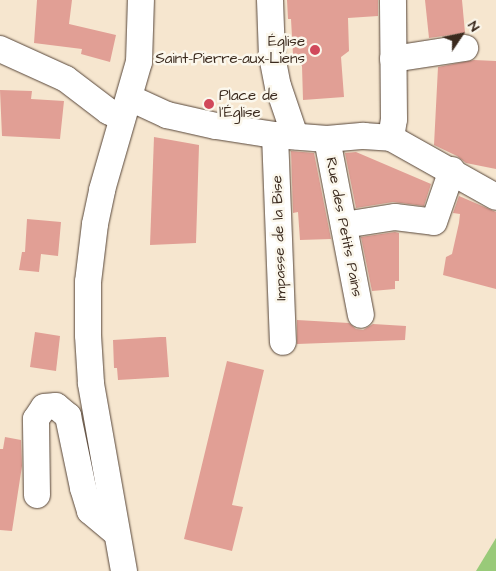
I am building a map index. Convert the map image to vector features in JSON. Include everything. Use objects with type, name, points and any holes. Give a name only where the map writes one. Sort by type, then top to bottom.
[{"type":"street","name":"Impasse de la Bise","points":[[270,0],[272,56],[285,136],[283,342]]},
{"type":"street","points":[[391,138],[394,119],[393,0]]},
{"type":"street","points":[[124,571],[91,383],[88,335],[88,282],[96,216],[139,62],[142,7]]},
{"type":"street","points":[[394,58],[465,48]]},
{"type":"street","points":[[0,50],[66,79],[104,108],[126,108],[285,136],[391,138],[452,170],[496,197]]},
{"type":"street","name":"Rue des Petits Pains","points":[[327,138],[361,315]]},
{"type":"street","points":[[344,225],[395,217],[434,222],[452,170]]},
{"type":"street","points":[[37,495],[36,419],[44,408],[56,406],[63,409],[68,416],[83,488],[90,511],[116,533]]},
{"type":"green space","points":[[496,538],[496,571],[476,571]]},
{"type":"building","points":[[37,0],[72,0],[69,24],[116,35],[110,62],[81,54],[82,49],[34,43]]},
{"type":"building","name":"Église Saint-Pierre-aux-Liens","points":[[287,0],[378,0],[378,16],[348,18],[349,51],[341,57],[344,97],[303,100],[302,66],[293,55],[291,19],[288,19]]},
{"type":"building","points":[[425,0],[462,0],[465,33],[429,38]]},
{"type":"building","points":[[474,60],[496,61],[496,169],[466,163],[457,156],[434,145],[438,67]]},
{"type":"building","points":[[0,90],[32,91],[31,99],[64,101],[60,139],[2,136]]},
{"type":"building","points":[[154,137],[199,145],[196,243],[150,245]]},
{"type":"building","points":[[291,151],[314,153],[331,239],[300,240],[298,212],[293,213]]},
{"type":"building","points":[[356,152],[431,184],[424,206],[393,202],[356,208],[345,153]]},
{"type":"building","points":[[459,196],[496,212],[496,289],[443,275],[446,257],[452,254],[459,223],[460,214],[453,213]]},
{"type":"building","points":[[27,219],[61,222],[58,256],[41,254],[39,272],[19,270],[22,252],[25,252]]},
{"type":"building","points":[[399,233],[399,281],[395,281],[395,289],[372,291],[361,237]]},
{"type":"building","points":[[297,320],[349,323],[356,329],[363,330],[373,324],[406,326],[405,340],[297,344]]},
{"type":"building","points":[[35,332],[60,336],[56,371],[30,367]]},
{"type":"building","points":[[166,337],[169,377],[118,380],[117,368],[114,368],[113,340]]},
{"type":"building","points":[[227,361],[264,370],[232,505],[243,507],[232,551],[184,539]]},
{"type":"building","points":[[5,437],[21,440],[22,466],[12,531],[0,530],[0,449],[3,449]]},
{"type":"place","name":"Église Saint-Pierre-aux-Liens","points":[[315,50]]},
{"type":"place","name":"Place de l'Église","points":[[209,104]]}]
